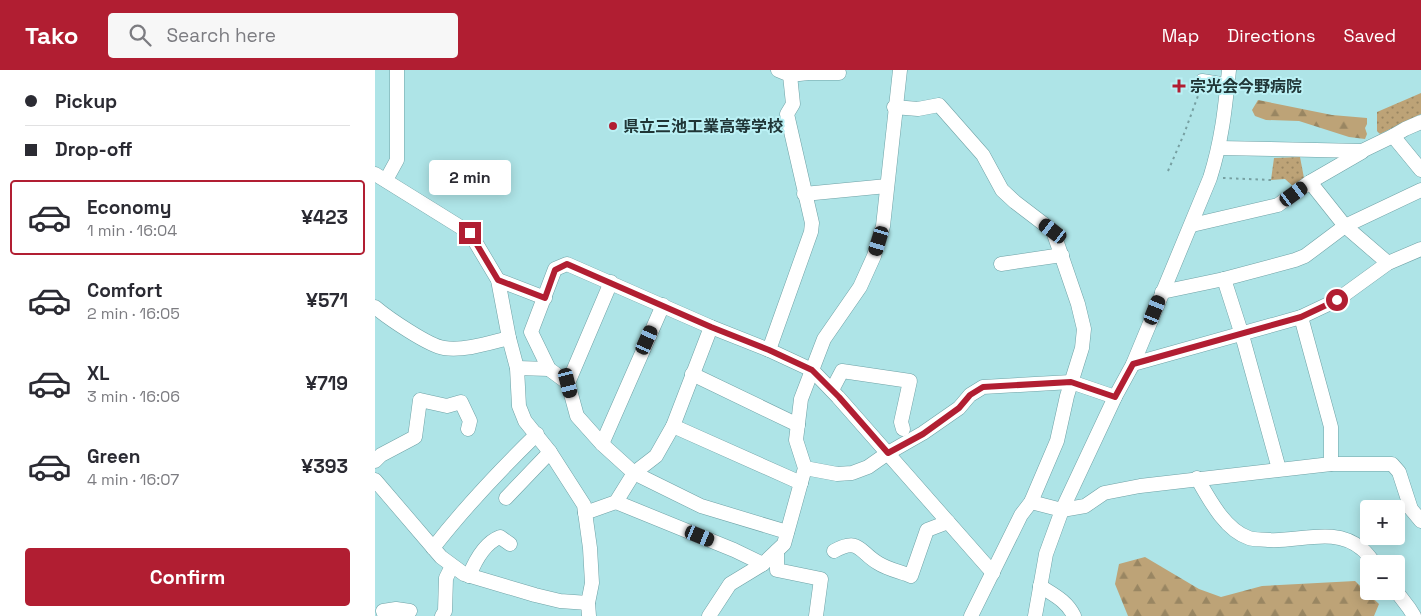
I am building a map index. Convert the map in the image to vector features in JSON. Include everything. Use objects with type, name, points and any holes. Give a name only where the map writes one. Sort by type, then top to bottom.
[{"type":"street","points":[[375,480],[441,557],[452,566],[469,576],[535,596],[560,600],[588,609],[592,583],[590,548],[583,505],[550,452],[525,421],[519,406],[517,368],[498,280],[470,233],[380,177],[397,160],[397,70]]},
{"type":"street","points":[[709,616],[731,584],[763,564],[784,544],[805,468],[796,440],[801,399],[824,339],[860,286],[874,256],[883,226],[899,70]]},
{"type":"street","points":[[1035,616],[1046,554],[1062,510],[1115,397],[1133,364],[1210,178],[1219,148],[1229,70]]},
{"type":"street","points":[[769,350],[811,232],[811,222],[787,114],[793,104],[784,73],[839,73]]},
{"type":"street","points":[[1202,81],[1227,85]]},
{"type":"street","points":[[895,107],[918,109],[939,104],[983,155],[1002,190],[1053,231],[1078,304],[1084,329],[1082,348],[1071,382],[1057,441],[1031,502],[1021,515],[971,616]]},
{"type":"street","points":[[1192,225],[1278,206],[1310,182],[1362,152],[1421,122]]},
{"type":"street","points":[[1393,136],[1421,170]]},
{"type":"street","points":[[1219,148],[1362,152]]},
{"type":"street","points":[[1310,182],[1345,226],[1388,264]]},
{"type":"street","points":[[804,194],[887,186]]},
{"type":"street","points":[[1162,292],[1223,279],[1295,260],[1305,256],[1345,226],[1421,190]]},
{"type":"street","points":[[1133,364],[1301,317],[1337,300],[1388,264],[1421,249]]},
{"type":"street","points":[[1001,264],[1062,255]]},
{"type":"street","points":[[568,383],[549,369],[531,332],[555,270],[567,264],[812,370],[832,390],[993,573]]},
{"type":"street","points":[[1223,279],[1242,335],[1279,469]]},
{"type":"street","points":[[498,280],[545,298]]},
{"type":"street","points":[[611,282],[568,383],[577,416],[602,444],[634,473],[701,506],[787,532]]},
{"type":"street","points":[[602,444],[663,305]]},
{"type":"street","points":[[375,307],[385,316],[421,338],[443,348],[468,347],[509,338]]},
{"type":"street","points":[[1301,317],[1331,427],[1331,464]]},
{"type":"street","points":[[585,513],[616,502],[634,473],[656,456],[673,426],[711,327]]},
{"type":"street","points":[[517,368],[549,369]]},
{"type":"street","points":[[832,390],[842,371],[910,381],[901,422],[903,429]]},
{"type":"street","points":[[692,374],[798,425]]},
{"type":"street","points":[[805,468],[837,474],[852,473],[868,467],[888,453],[923,434],[959,408],[970,395],[983,387],[1071,382],[1115,397]]},
{"type":"street","points":[[375,461],[381,455],[415,437],[420,400],[447,406],[461,402],[470,421],[468,429]]},
{"type":"street","points":[[673,426],[801,483]]},
{"type":"street","points":[[433,548],[458,516],[537,434]]},
{"type":"street","points":[[506,498],[550,452]]},
{"type":"street","points":[[1031,502],[1062,510],[1085,506],[1103,493],[1197,478],[1331,464],[1392,464],[1399,472],[1411,509],[1421,521]]},
{"type":"street","points":[[1197,478],[1213,507],[1233,529],[1250,538],[1274,540],[1329,536],[1349,541],[1363,549],[1368,555]]},
{"type":"street","points":[[616,502],[763,564]]},
{"type":"street","points":[[834,551],[845,545],[859,546],[878,563],[911,576],[927,530],[948,522]]},
{"type":"street","points":[[469,576],[476,559],[493,540],[500,537],[510,544]]},
{"type":"street","points":[[777,551],[777,570],[821,579],[816,616]]},
{"type":"street","points":[[442,616],[445,610],[446,578],[452,566]]},
{"type":"street","points":[[1040,586],[1062,600],[1070,608],[1074,616]]},
{"type":"street","points":[[1402,600],[1414,616]]},
{"type":"street","points":[[381,609],[410,611]]},
{"type":"path","points":[[1168,171],[1193,112],[1202,81]]},
{"type":"path","points":[[1210,178],[1271,180]]},
{"type":"green space","points":[[1421,93],[1421,114],[1380,134],[1377,131],[1377,112]]},
{"type":"green space","points":[[1258,100],[1332,115],[1367,118],[1365,128],[1367,134],[1365,139],[1349,137],[1299,121],[1266,120],[1255,116],[1252,110]]},
{"type":"green space","points":[[1300,157],[1304,178],[1294,187],[1285,179],[1271,180],[1274,158]]},
{"type":"green space","points":[[1145,557],[1199,589],[1221,597],[1262,586],[1355,581],[1360,586],[1360,600],[1375,600],[1379,604],[1374,616],[1128,616],[1115,584],[1119,564]]},
{"type":"place","name":"宗光会今野病院","points":[[1179,86]]},
{"type":"place","name":"県立三池工業高等学校","points":[[613,126]]},
{"type":"route","points":[[470,233],[498,280],[545,298],[555,270],[567,264],[812,370],[839,397],[888,453],[923,434],[959,408],[976,390],[983,387],[1071,382],[1115,397],[1133,364],[1301,317],[1337,300]]}]
